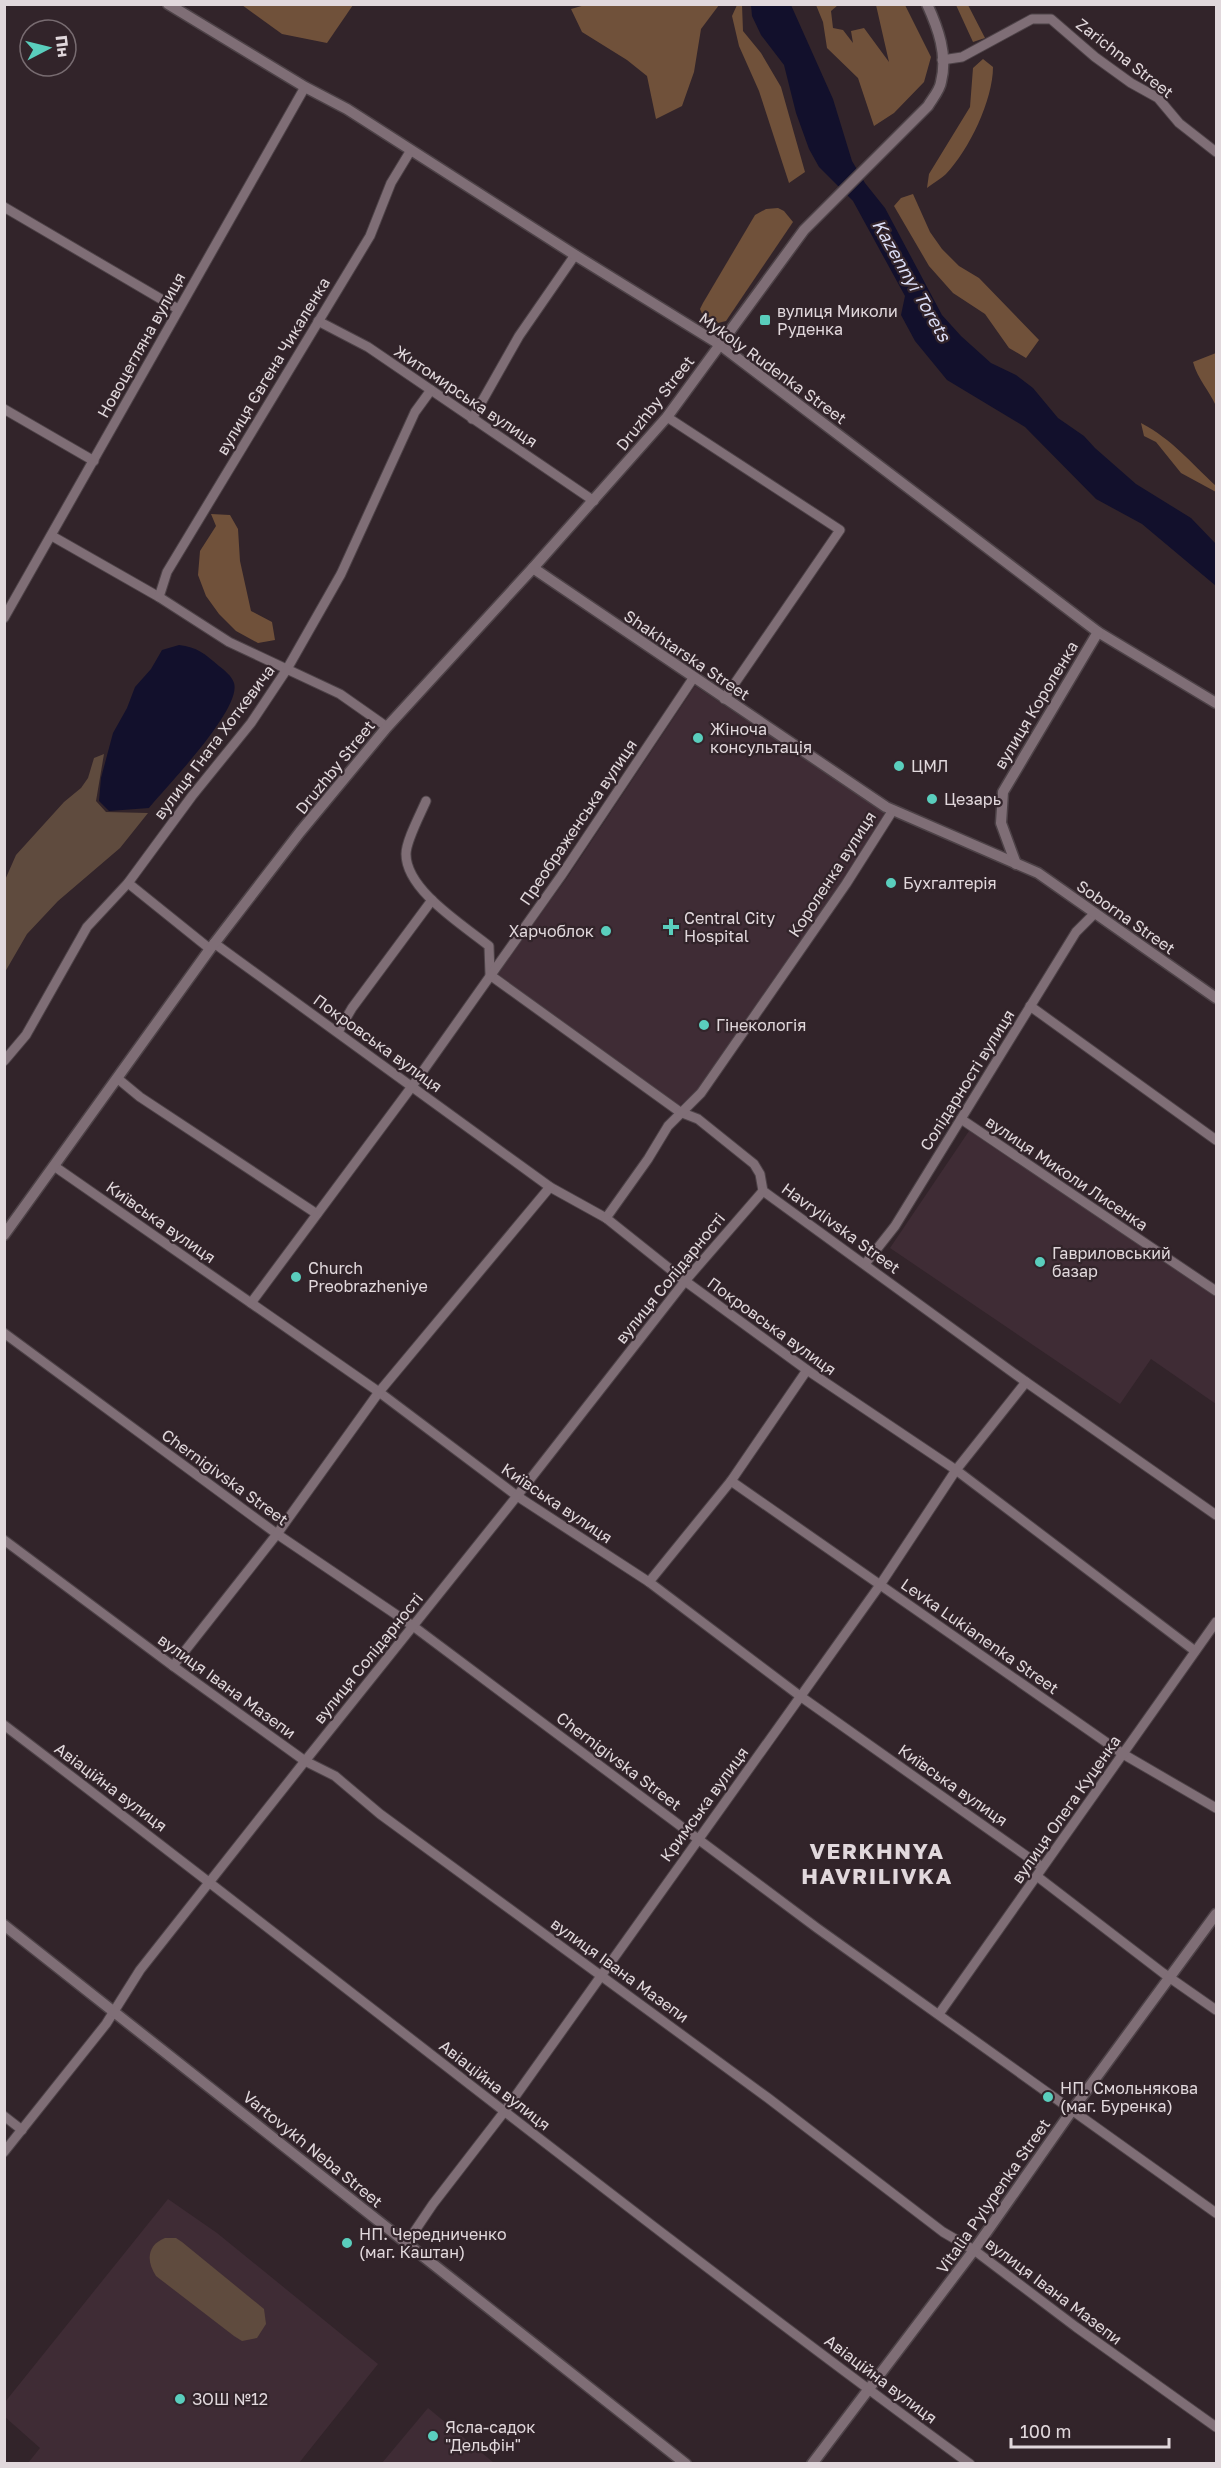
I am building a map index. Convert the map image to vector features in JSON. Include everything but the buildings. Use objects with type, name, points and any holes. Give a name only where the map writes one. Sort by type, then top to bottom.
[{"type":"street","name":"Mykoly Rudenka Street","points":[[168,4],[347,109],[719,344],[1098,632],[1216,703]]},
{"type":"street","name":"Druzhby Street","points":[[4,1235],[212,946],[300,832],[387,727],[594,501],[667,417],[804,230],[927,106],[941,83],[942,60],[940,33],[927,4]]},
{"type":"street","name":"Zarichna Street","points":[[942,60],[962,57],[1032,18],[1051,19],[1095,57],[1131,83],[1158,98],[1179,123],[1216,152]]},
{"type":"street","name":"Новоцегляна вулиця","points":[[4,618],[94,461],[301,84]]},
{"type":"street","name":"вулиця Євгена Чикаленка","points":[[159,597],[166,572],[369,236],[391,183],[411,150]]},
{"type":"street","points":[[4,207],[178,309]]},
{"type":"street","points":[[472,419],[519,336],[575,255]]},
{"type":"street","name":"Житомирська вулиця","points":[[318,321],[368,347],[594,501]]},
{"type":"street","name":"вулиця Гната Хоткевича","points":[[4,1061],[26,1035],[87,927],[128,883],[192,796],[251,723],[287,669],[341,574],[415,412],[431,390]]},
{"type":"street","points":[[4,409],[94,461]]},
{"type":"street","points":[[667,417],[840,530],[724,699]]},
{"type":"street","points":[[52,536],[159,597],[229,642],[340,694],[387,727]]},
{"type":"street","name":"Shakhtarska Street","points":[[533,568],[724,699],[893,810],[1016,864]]},
{"type":"street","name":"вулиця Короленка","points":[[1016,864],[1001,823],[1003,792],[1098,632]]},
{"type":"street","name":"Преображенська вулиця","points":[[251,1303],[413,1085],[561,876],[694,677]]},
{"type":"street","points":[[426,801],[406,852],[408,869],[432,900],[489,946],[490,975]]},
{"type":"street","name":"Короленка вулиця","points":[[606,1218],[648,1159],[668,1126],[707,1084],[846,884],[893,810]]},
{"type":"street","name":"Soborna Street","points":[[1016,864],[1038,873],[1216,998]]},
{"type":"street","name":"Покровська вулиця","points":[[128,883],[212,946],[413,1085],[550,1187],[606,1218],[685,1281],[807,1371],[956,1470],[1195,1651]]},
{"type":"street","points":[[338,1032],[352,1008],[432,900]]},
{"type":"street","name":"Солідарності вулиця","points":[[865,1264],[895,1226],[1076,932],[1095,913]]},
{"type":"street","name":"Havrylivska Street","points":[[490,975],[680,1112],[698,1119],[754,1164],[760,1174],[763,1191],[1026,1382],[1216,1515]]},
{"type":"street","points":[[1030,1006],[1216,1140]]},
{"type":"street","points":[[117,1078],[140,1096],[317,1214]]},
{"type":"street","name":"вулиця Миколи Лисенка","points":[[961,1119],[1216,1291]]},
{"type":"street","name":"Київська вулиця","points":[[54,1166],[379,1392],[517,1496],[649,1582],[800,1696],[1042,1867]]},
{"type":"street","points":[[173,1666],[278,1533],[379,1392],[550,1187]]},
{"type":"street","name":"вулиця Солідарності","points":[[4,2152],[115,2011],[141,1970],[305,1761],[685,1281],[763,1191]]},
{"type":"street","name":"Chernigivska Street","points":[[4,1334],[278,1533],[413,1626],[817,1928],[1216,2213]]},
{"type":"street","points":[[649,1582],[731,1481],[807,1371]]},
{"type":"street","name":"Кримська вулиця","points":[[406,2244],[433,2204],[504,2112],[880,1585],[956,1470],[1026,1382]]},
{"type":"street","name":"Levka Lukianenka Street","points":[[731,1481],[1123,1754],[1216,1808]]},
{"type":"street","name":"вулиця Івана Мазепи","points":[[4,1540],[305,1761],[335,1776],[380,1814],[601,1974],[943,2232],[974,2250],[1076,2327],[1216,2427]]},
{"type":"street","name":"вулиця Олега Куценка","points":[[939,2014],[1216,1622]]},
{"type":"street","name":"Авіаційна вулиця","points":[[4,1725],[210,1882],[504,2112],[868,2389],[970,2463]]},
{"type":"street","points":[[1038,1877],[1169,1978],[1216,2010]]},
{"type":"street","name":"Vitalia Pylypenka Street","points":[[812,2463],[974,2250],[1073,2109],[1216,1914]]},
{"type":"street","name":"Vartovykh Neba Street","points":[[4,1925],[255,2120],[406,2244],[686,2463]]},
{"type":"street","points":[[4,2116],[22,2130]]},
{"type":"shaded area","points":[[242,5],[353,5],[327,43],[282,34]]},
{"type":"shaded area","points":[[585,5],[719,5],[701,29],[694,72],[682,106],[656,119],[647,76],[627,60],[582,32],[571,9]]},
{"type":"shaded area","points":[[737,5],[742,5],[743,31],[761,53],[781,87],[805,172],[789,183],[759,91],[739,46],[732,16]]},
{"type":"shaded area","points":[[816,5],[838,5],[831,11],[833,28],[843,30],[853,43],[851,31],[864,28],[889,62],[876,5],[905,5],[931,57],[924,82],[894,113],[874,126],[858,78],[827,48],[823,22]]},
{"type":"shaded area","points":[[956,5],[968,5],[985,38],[973,42]]},
{"type":"shaded area","points":[[983,59],[993,67],[992,80],[978,124],[955,164],[944,176],[927,188],[929,174],[970,107],[973,68]]},
{"type":"shaded area","points":[[913,194],[930,232],[942,249],[959,266],[979,278],[1039,340],[1026,358],[1009,348],[985,314],[953,293],[929,266],[894,206],[901,198]]},
{"type":"shaded area","points":[[778,208],[784,211],[793,222],[726,321],[710,325],[705,321],[700,309],[703,303],[755,215],[766,209]]},
{"type":"shaded area","points":[[1216,353],[1216,406],[1193,362]]},
{"type":"shaded area","points":[[1141,423],[1181,452],[1216,486],[1216,492],[1181,473],[1156,442],[1144,436]]},
{"type":"shaded area","points":[[211,514],[230,515],[238,529],[240,561],[251,611],[272,622],[275,640],[258,643],[236,631],[219,614],[206,596],[198,575],[200,551],[216,526]]},
{"type":"shaded area","name":"Central City Hospital","points":[[695,686],[885,813],[843,881],[697,1091],[678,1107],[497,974],[567,878]]},
{"type":"shaded area","points":[[104,754],[96,801],[106,812],[148,813],[120,848],[58,901],[27,934],[5,972],[5,880],[16,855],[64,802],[81,788],[88,778],[94,758]]},
{"type":"shaded area","name":"Гавриловський базар","points":[[971,1128],[1216,1294],[1216,1404],[1151,1359],[1120,1404],[890,1248]]},
{"type":"shaded area","points":[[168,2199],[217,2233],[378,2364],[299,2463],[28,2463],[40,2448],[5,2417],[5,2402]]},
{"type":"shaded area","points":[[165,2238],[176,2238],[182,2242],[264,2309],[266,2324],[257,2338],[242,2341],[156,2276],[151,2265],[150,2254],[155,2245]]},
{"type":"shaded area","name":"Ясла-садок \"Дельфін\"","points":[[428,2408],[494,2463],[382,2463]]},
{"type":"water","name":"Kazennyi Torets","points":[[751,5],[791,5],[833,99],[852,161],[865,183],[885,208],[942,315],[991,363],[1016,375],[1033,388],[1058,418],[1084,436],[1136,484],[1191,518],[1216,544],[1216,586],[1142,524],[1096,499],[1025,427],[947,380],[915,341],[901,315],[905,296],[853,201],[819,167],[809,149],[796,113],[784,65],[761,35],[752,16]]},
{"type":"water","points":[[179,645],[201,652],[225,671],[234,683],[233,695],[226,711],[201,747],[149,808],[109,811],[99,801],[101,778],[113,733],[127,708],[135,687],[151,669],[162,650]]},
{"type":"place","name":"вулиця Миколи Руденка","points":[[765,320]]},
{"type":"place","name":"Жіноча консультація","points":[[698,738]]},
{"type":"place","name":"ЦМЛ","points":[[899,766]]},
{"type":"place","name":"Цезарь","points":[[932,799]]},
{"type":"place","name":"Бухгалтерія","points":[[891,883]]},
{"type":"place","name":"Central City Hospital","points":[[671,927]]},
{"type":"place","name":"Харчоблок","points":[[606,931]]},
{"type":"place","name":"Гінекологія","points":[[704,1025]]},
{"type":"place","name":"Гавриловський базар","points":[[1040,1262]]},
{"type":"place","name":"Church Preobrazheniye","points":[[296,1277]]},
{"type":"place","name":"НП. Смольнякова (маг. Буренка)","points":[[1048,2097]]},
{"type":"place","name":"НП. Чередниченко (маг. Каштан)","points":[[347,2243]]},
{"type":"place","name":"ЗОШ №12","points":[[180,2399]]},
{"type":"place","name":"Ясла-садок \"Дельфін\"","points":[[433,2436]]},
{"type":"district","name":"VERKHNYA HAVRILIVKA","points":[[877,1862]]}]
